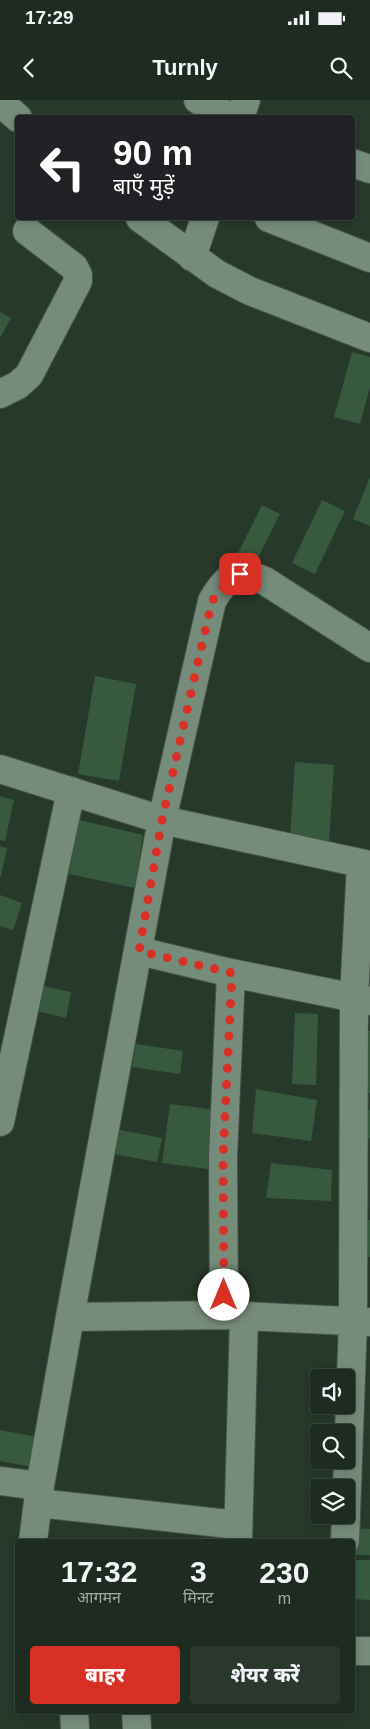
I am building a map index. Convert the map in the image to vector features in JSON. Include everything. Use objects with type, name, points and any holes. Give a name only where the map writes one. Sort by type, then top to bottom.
[{"type":"street","points":[[198,100],[226,115]]},
{"type":"street","points":[[241,115],[246,100]]},
{"type":"street","points":[[0,102],[15,115]]},
{"type":"street","points":[[355,164],[370,169]]},
{"type":"street","points":[[143,220],[192,257],[218,274],[250,291],[370,338]]},
{"type":"street","points":[[192,257],[205,220]]},
{"type":"street","points":[[274,220],[370,258]]},
{"type":"street","points":[[0,394],[18,385],[29,375],[78,282],[78,275],[74,267],[27,231]]},
{"type":"street","points":[[33,1539],[39,1494],[70,1317],[162,820],[212,601],[230,578],[240,574],[252,575],[265,581],[370,648]]},
{"type":"street","points":[[0,769],[162,820],[365,864],[362,999],[362,1322],[349,1479]]},
{"type":"street","points":[[0,1122],[71,791]]},
{"type":"street","points":[[139,951],[232,973],[362,999]]},
{"type":"street","points":[[0,1481],[39,1494],[238,1533],[234,1316],[223,1158],[232,973]]},
{"type":"street","points":[[70,1317],[234,1316],[362,1322]]},
{"type":"street","points":[[345,1539],[346,1524]]},
{"type":"street","points":[[355,1650],[370,1651]]},
{"type":"street","points":[[74,1714],[75,1729]]},
{"type":"street","points":[[136,1714],[137,1729]]},
{"type":"building","points":[[0,312],[11,318],[0,338]]},
{"type":"building","points":[[352,352],[370,357],[370,387],[360,424],[334,417]]},
{"type":"building","points":[[370,477],[370,526],[353,519]]},
{"type":"building","points":[[322,500],[345,511],[315,574],[292,563]]},
{"type":"building","points":[[262,505],[280,514],[255,564],[237,555]]},
{"type":"building","points":[[95,676],[136,684],[119,781],[78,774]]},
{"type":"building","points":[[295,762],[334,765],[329,842],[290,839]]},
{"type":"building","points":[[0,796],[14,800],[5,841],[0,840]]},
{"type":"building","points":[[79,820],[143,835],[135,888],[69,874]]},
{"type":"building","points":[[0,846],[7,848],[1,876],[0,876]]},
{"type":"building","points":[[0,895],[22,903],[13,930],[0,926]]},
{"type":"building","points":[[38,985],[71,992],[66,1018],[33,1010]]},
{"type":"building","points":[[295,1013],[318,1014],[316,1085],[292,1084]]},
{"type":"building","points":[[359,1031],[370,1031],[370,1093],[360,1093]]},
{"type":"building","points":[[136,1044],[183,1051],[180,1074],[132,1067]]},
{"type":"building","points":[[256,1089],[317,1100],[311,1141],[252,1133]]},
{"type":"building","points":[[170,1104],[217,1110],[208,1169],[162,1163]]},
{"type":"building","points":[[356,1109],[370,1110],[370,1138],[355,1138]]},
{"type":"building","points":[[109,1128],[162,1138],[157,1162],[104,1152]]},
{"type":"building","points":[[271,1163],[332,1170],[331,1201],[266,1198]]},
{"type":"building","points":[[357,1220],[370,1220],[370,1257],[355,1256]]},
{"type":"building","points":[[0,1430],[38,1437],[32,1467],[0,1461]]},
{"type":"building","points":[[353,1528],[370,1529],[370,1555],[355,1555],[355,1539],[353,1539]]},
{"type":"building","points":[[355,1560],[370,1560],[370,1600],[355,1599]]},
{"type":"route","points":[[224,1295],[223,1158],[232,973],[139,951],[162,820],[212,601],[221,586],[230,578],[240,574]]}]
